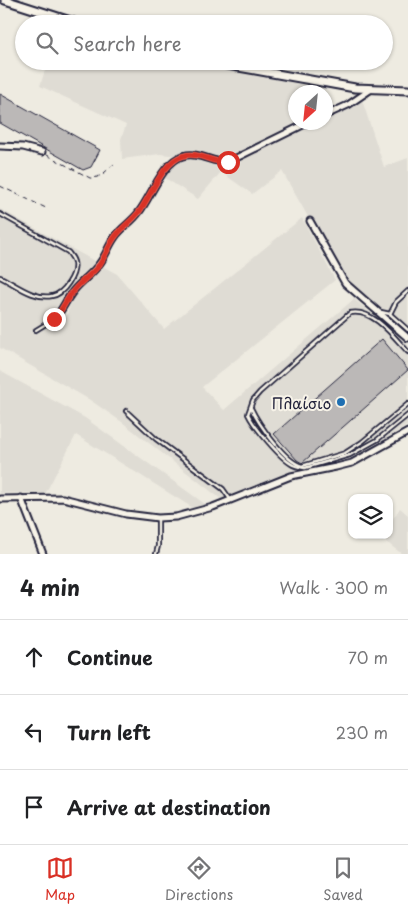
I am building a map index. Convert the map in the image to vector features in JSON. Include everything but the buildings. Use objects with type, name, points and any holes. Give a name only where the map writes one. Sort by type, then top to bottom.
[{"type":"street","points":[[5,0],[52,15]]},
{"type":"street","points":[[264,70],[298,78],[370,90],[408,90]]},
{"type":"street","points":[[333,112],[348,105],[370,90]]},
{"type":"street","points":[[54,319],[60,313],[72,292],[101,263],[116,234],[139,213],[166,169],[176,159],[192,155],[222,163],[228,162],[293,130]]},
{"type":"street","points":[[0,146],[23,147],[42,152]]},
{"type":"street","points":[[310,220],[345,283],[408,338]]},
{"type":"street","points":[[0,499],[63,498],[78,500],[110,511],[158,518],[184,516],[291,476],[352,463],[408,432]]},
{"type":"street","points":[[20,498],[43,554]]},
{"type":"lane","points":[[0,214],[68,252],[74,259],[75,268],[66,286],[51,297],[33,294],[0,277]]},
{"type":"lane","points":[[390,314],[396,302],[408,291]]},
{"type":"lane","points":[[374,310],[390,314],[408,330]]},
{"type":"lane","points":[[408,352],[392,334],[373,319],[356,312],[350,313],[260,392],[253,400],[248,414],[286,461],[305,468],[350,455],[377,440],[408,414]]},
{"type":"lane","points":[[36,330],[54,319]]},
{"type":"lane","points":[[251,408],[260,426],[292,461],[302,466],[345,452],[362,442],[408,404]]},
{"type":"lane","points":[[126,411],[156,439],[223,489],[231,500]]},
{"type":"lane","points":[[156,554],[158,546],[158,518]]},
{"type":"path","points":[[42,152],[90,178],[99,177],[114,164]]},
{"type":"path","points":[[0,186],[48,210]]},
{"type":"shaded area","points":[[45,70],[235,70],[304,85],[288,85],[288,130],[299,130],[224,165],[200,158],[160,154],[122,159],[121,139],[126,125],[40,86]]},
{"type":"shaded area","points":[[362,100],[384,167],[408,158],[408,334],[344,280],[282,171],[252,194],[221,172],[198,199],[165,178],[175,165],[185,160],[198,159],[224,168],[303,130],[333,130],[333,114]]},
{"type":"shaded area","points":[[0,209],[96,262],[76,282],[50,315],[56,322],[67,315],[74,296],[104,267],[117,274],[164,329],[302,218],[335,280],[202,387],[224,410],[354,299],[408,345],[408,425],[364,452],[348,459],[298,471],[221,499],[122,422],[90,400],[0,348]]},
{"type":"shaded area","points":[[0,371],[85,418],[205,504],[193,508],[76,435],[45,494],[0,493]]},
{"type":"shaded area","points":[[400,508],[408,515],[408,554],[402,554],[382,539],[393,539],[393,519]]},
{"type":"place","name":"Πλαίσιο","points":[[341,402]]},
{"type":"route","points":[[54,319],[60,313],[72,292],[101,263],[116,234],[139,213],[171,163],[183,156],[192,155],[216,162],[228,162]]}]
